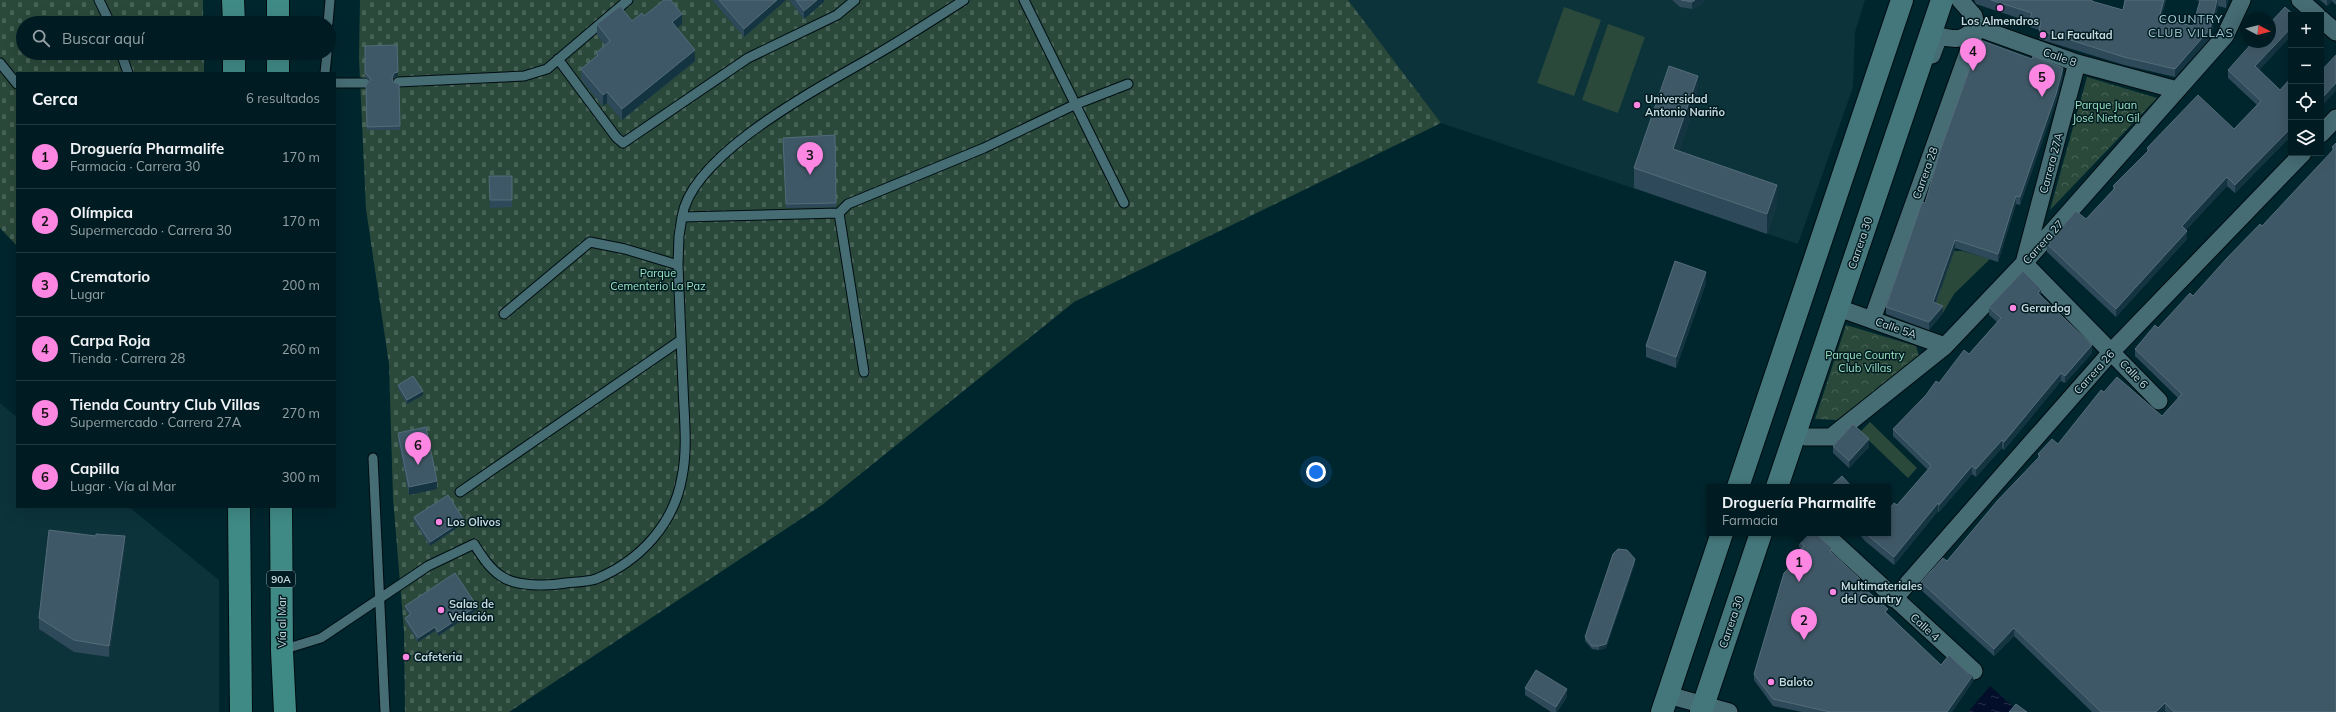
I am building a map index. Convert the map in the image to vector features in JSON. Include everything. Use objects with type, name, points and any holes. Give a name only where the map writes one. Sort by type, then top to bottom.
[{"type":"highway","points":[[233,0],[234,16]]},
{"type":"highway","points":[[278,0],[278,16]]},
{"type":"highway","points":[[234,60],[234,72]]},
{"type":"highway","points":[[278,60],[278,72]]},
{"type":"highway","points":[[239,508],[241,712]]},
{"type":"highway","name":"Vía al Mar","points":[[281,508],[282,651],[285,712]]},
{"type":"main road","points":[[1739,484],[1902,0]]},
{"type":"main road","name":"Carrera 30","points":[[1779,484],[1942,0]]},
{"type":"main road","points":[[1665,703],[1721,536]]},
{"type":"main road","name":"Carrera 30","points":[[1702,709],[1761,536]]},
{"type":"street","points":[[1779,484],[1939,36],[1960,38],[1969,35],[1976,27],[1974,16],[1960,0]]},
{"type":"street","name":"Carrera 27","points":[[1806,438],[1831,437],[1945,346],[2024,263],[2225,36],[2242,0]]},
{"type":"street","points":[[2300,0],[2314,12]]},
{"type":"street","points":[[2324,22],[2336,32]]},
{"type":"street","name":"Calle 8","points":[[1976,27],[2078,63],[2177,90]]},
{"type":"street","name":"Carrera 28","points":[[1872,320],[1976,27]]},
{"type":"street","name":"Carrera 27A","points":[[2024,263],[2078,63]]},
{"type":"street","points":[[2324,131],[2336,118]]},
{"type":"street","name":"Carrera 26","points":[[1894,599],[2112,351],[2300,156]]},
{"type":"street","name":"Calle 6","points":[[2024,263],[2112,351],[2159,401]]},
{"type":"street","name":"Calle 5A","points":[[1847,311],[1945,346]]},
{"type":"street","name":"Calle 4","points":[[1827,536],[1974,671]]},
{"type":"street","points":[[1665,703],[1729,712]]},
{"type":"lane","points":[[99,0],[107,16]]},
{"type":"lane","points":[[329,16],[330,0]]},
{"type":"lane","points":[[398,82],[524,76],[547,69],[628,0]]},
{"type":"lane","points":[[558,59],[616,137],[623,143],[748,58],[837,15],[855,0]]},
{"type":"lane","points":[[282,651],[321,638],[428,566],[474,544],[486,562],[502,577],[527,585],[561,584],[595,579],[621,566],[642,550],[662,529],[676,504],[683,476],[685,446],[678,236],[684,204],[693,187],[710,166],[777,112],[881,52],[964,0]]},
{"type":"lane","points":[[1024,0],[1074,105],[1124,203]]},
{"type":"lane","points":[[123,60],[128,72]]},
{"type":"lane","points":[[325,72],[326,60]]},
{"type":"lane","points":[[0,63],[16,83]]},
{"type":"lane","points":[[336,83],[366,83]]},
{"type":"lane","points":[[682,217],[839,213],[848,204],[984,148],[1074,105],[1128,84]]},
{"type":"lane","points":[[839,213],[864,372]]},
{"type":"lane","points":[[504,314],[590,242],[625,249],[678,265]]},
{"type":"lane","points":[[460,492],[681,340]]},
{"type":"lane","points":[[374,458],[385,712]]},
{"type":"shaded area","name":"Universidad Antonio Nariño","points":[[1348,0],[1865,0],[1855,32],[1853,87],[1798,244],[1441,123]]},
{"type":"shaded area","points":[[0,403],[16,416],[16,508],[130,508],[219,580],[219,712],[0,712]]},
{"type":"green space","points":[[0,0],[203,0],[203,16],[16,16],[16,60],[204,60],[204,72],[16,72],[16,245],[0,228]]},
{"type":"green space","name":"Parque Cementerio La Paz","points":[[360,0],[1348,0],[1441,123],[1074,302],[822,505],[509,712],[405,712],[404,631],[393,498],[389,364],[366,209],[359,58]]},
{"type":"green space","points":[[1564,7],[1601,20],[1574,96],[1537,83]]},
{"type":"green space","points":[[1608,24],[1645,37],[1618,113],[1582,100]]},
{"type":"green space","name":"Parque Juan José Nieto Gil","points":[[2087,77],[2157,98],[2050,210]]},
{"type":"green space","points":[[1954,251],[1963,251],[1990,259],[1954,294],[1943,313],[1901,275],[1941,289]]},
{"type":"green space","name":"Parque Country Club Villas","points":[[1846,325],[1916,346],[1919,355],[1918,359],[1837,420],[1815,419]]},
{"type":"green space","points":[[1870,422],[1917,468],[1908,478],[1860,432]]},
{"type":"water","points":[[1990,686],[2018,711],[1968,712]]},
{"type":"building","points":[[664,0],[671,0],[682,14],[672,22],[695,50],[622,109],[607,92],[603,95],[581,69],[598,55],[596,53],[610,41],[597,24],[620,6],[632,21],[642,13],[644,16]]},
{"type":"building","points":[[719,0],[777,0],[744,29]]},
{"type":"building","points":[[796,0],[817,0],[804,11]]},
{"type":"building","points":[[1681,0],[1695,0],[1692,2]]},
{"type":"building","points":[[1991,0],[2091,0],[2123,10],[2125,0],[2164,0],[2159,18],[2193,26],[2200,0],[2217,0],[2210,29],[2175,69],[2124,57],[2039,30],[2041,22],[2030,18],[2032,13]]},
{"type":"building","points":[[2285,7],[2291,12],[2288,12],[2288,31],[2276,44],[2276,17]]},
{"type":"building","points":[[1980,40],[2032,59],[2033,56],[2063,68],[2056,94],[2020,197],[2016,196],[1998,254],[1955,240],[1933,302],[1943,306],[1929,322],[1886,307],[1922,202],[1925,203],[1941,148]]},
{"type":"building","points":[[397,45],[398,72],[394,73],[392,78],[393,82],[399,84],[400,126],[367,127],[366,85],[371,79],[365,73],[365,46]]},
{"type":"building","points":[[2248,48],[2272,48],[2255,66],[2280,90],[2288,81],[2288,131],[2235,185],[2227,177],[2182,226],[2187,231],[2116,309],[2047,244],[2076,211],[2086,219],[2115,188],[2113,186],[2149,150],[2147,148],[2198,95],[2234,129],[2261,101],[2228,70]]},
{"type":"building","points":[[2336,55],[2336,83],[2324,96],[2324,84],[2324,68]]},
{"type":"building","points":[[1669,66],[1698,76],[1673,149],[1777,185],[1767,214],[1634,168]]},
{"type":"building","points":[[835,135],[836,203],[786,204],[783,138]]},
{"type":"building","points":[[2336,143],[2336,712],[2174,712],[2165,703],[2156,712],[2101,712],[2014,628],[1994,649],[1921,582],[1943,558],[1947,561],[1998,500],[2040,456],[2038,454],[2052,439],[2058,444],[2101,390],[2104,392],[2117,377],[2162,416],[2182,394],[2135,349],[2155,325],[2158,328],[2190,293],[2193,296],[2260,224],[2262,226],[2334,149],[2332,147]]},
{"type":"building","points":[[489,176],[512,176],[512,200],[490,200]]},
{"type":"building","points":[[1675,261],[1706,272],[1676,357],[1646,346]]},
{"type":"building","points":[[2023,271],[2041,289],[2038,293],[2092,345],[2065,376],[2061,373],[2004,442],[2002,440],[1976,469],[1972,466],[1939,505],[1938,503],[1894,557],[1869,536],[1891,536],[1891,506],[1894,503],[1897,505],[1931,466],[1893,429],[1926,395],[1936,381],[1939,383],[1964,350],[1969,354],[2001,318],[1989,307]]},
{"type":"building","points":[[413,376],[423,391],[407,400],[398,385]]},
{"type":"building","points":[[1853,424],[1869,439],[1849,461],[1833,446]]},
{"type":"building","points":[[426,427],[437,481],[409,487],[398,433]]},
{"type":"building","points":[[1842,476],[1849,484],[1833,484]]},
{"type":"building","name":"Los Olivos","points":[[448,495],[464,520],[430,542],[414,517]]},
{"type":"building","points":[[49,530],[96,536],[96,534],[125,536],[109,646],[74,640],[39,618]]},
{"type":"building","points":[[1804,536],[1818,536],[1832,548],[1830,551],[1860,579],[1857,582],[1888,609],[1885,612],[1941,665],[1949,655],[1967,672],[1973,675],[1947,712],[1830,712],[1773,699],[1754,674],[1784,573],[1803,553],[1800,550],[1804,546],[1799,541]]},
{"type":"building","points":[[1618,549],[1627,550],[1635,559],[1606,644],[1592,646],[1585,637],[1613,554]]},
{"type":"building","name":"Salas de Velación","points":[[455,573],[477,606],[438,632],[435,627],[418,638],[405,618],[411,614],[405,606]]},
{"type":"building","points":[[1536,670],[1567,689],[1556,707],[1525,688]]},
{"type":"building","points":[[2016,704],[2027,712],[2009,712]]},
{"type":"place","name":"Los Almendros","points":[[2000,8]]},
{"type":"place","name":"La Facultad","points":[[2043,35]]},
{"type":"place","name":"Carpa Roja","points":[[1973,71]]},
{"type":"place","name":"Tienda Country Club Villas","points":[[2042,97]]},
{"type":"place","name":"Universidad Antonio Nariño","points":[[1637,105]]},
{"type":"place","name":"Crematorio","points":[[810,175]]},
{"type":"place","name":"Gerardog","points":[[2013,308]]},
{"type":"place","name":"Capilla","points":[[418,465]]},
{"type":"place","name":"Los Olivos","points":[[439,522]]},
{"type":"place","name":"Droguería Pharmalife","points":[[1799,582]]},
{"type":"place","name":"Multimateriales del Country","points":[[1833,592]]},
{"type":"place","name":"Salas de Velación","points":[[441,610]]},
{"type":"place","name":"Olímpica","points":[[1804,640]]},
{"type":"place","name":"Cafeteria","points":[[406,657]]},
{"type":"place","name":"Baloto","points":[[1771,682]]},
{"type":"district","name":"COUNTRY CLUB VILLAS","points":[[2191,25]]}]
